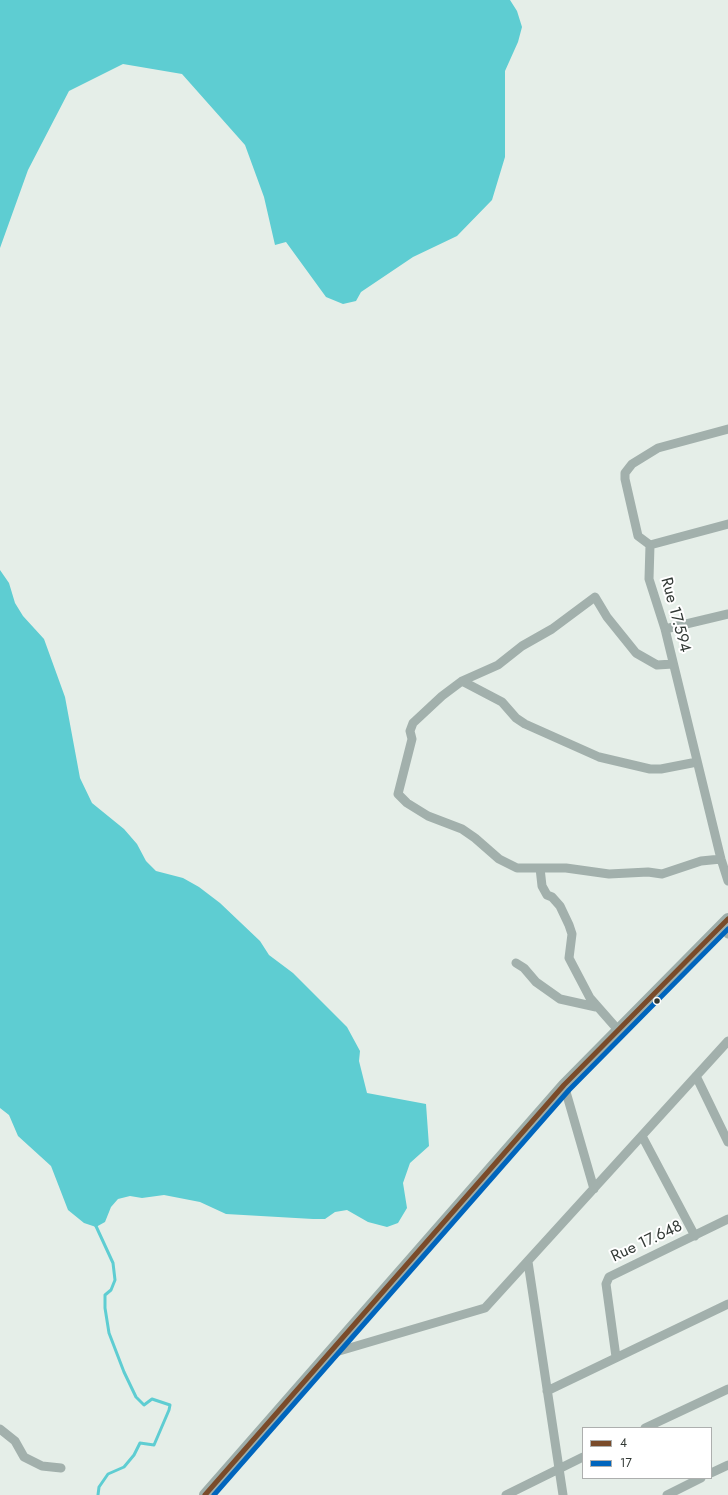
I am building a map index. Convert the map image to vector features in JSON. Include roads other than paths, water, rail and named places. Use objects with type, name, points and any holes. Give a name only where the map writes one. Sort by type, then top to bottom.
[{"type":"street","points":[[728,429],[658,448],[641,458],[627,470],[625,478],[638,536],[650,545],[728,524]]},
{"type":"street","name":"Rue 17.594","points":[[650,545],[649,579],[665,629],[721,859],[728,881]]},
{"type":"street","points":[[673,664],[657,665],[636,652],[607,617],[595,597],[552,629],[522,646],[498,664],[462,681],[442,696],[413,723],[410,731],[412,740],[398,794],[407,803],[428,816],[462,829],[504,862],[518,868],[566,868],[609,874],[648,872],[662,874],[701,860],[721,859]]},
{"type":"street","points":[[665,629],[728,614]]},
{"type":"street","points":[[462,681],[502,702],[516,718],[525,724],[599,757],[650,769],[697,762]]},
{"type":"street","points":[[540,868],[542,886],[547,895],[552,897],[560,906],[570,926],[572,934],[569,958],[582,985],[596,1007],[619,1031]]},
{"type":"street","points":[[205,1495],[564,1085],[726,926]]},
{"type":"street","points":[[516,963],[524,968],[536,982],[560,999],[596,1007]]},
{"type":"street","points":[[329,1354],[484,1309],[728,1041]]},
{"type":"street","points":[[696,1076],[728,1142]]},
{"type":"street","points":[[564,1085],[594,1189]]},
{"type":"street","points":[[642,1136],[695,1236]]},
{"type":"street","name":"Rue 17.648","points":[[616,1357],[607,1280],[612,1275],[728,1219]]},
{"type":"street","points":[[528,1262],[563,1495]]},
{"type":"street","points":[[547,1391],[728,1305]]},
{"type":"street","points":[[647,1427],[728,1389]]},
{"type":"street","points":[[0,1429],[15,1441],[24,1457],[42,1466],[61,1468]]},
{"type":"street","points":[[506,1495],[582,1457]]},
{"type":"street","points":[[712,1473],[728,1465]]},
{"type":"street","points":[[667,1495],[699,1479]]},
{"type":"water","points":[[0,0],[510,0],[517,11],[522,27],[518,42],[505,71],[505,157],[492,200],[457,236],[413,257],[361,292],[356,301],[343,304],[326,297],[286,242],[275,245],[264,197],[245,145],[182,74],[123,64],[69,91],[28,170],[0,248]]},
{"type":"water","points":[[0,570],[9,583],[15,603],[23,616],[44,639],[65,697],[80,778],[92,803],[124,829],[137,844],[146,861],[156,871],[183,878],[199,887],[220,903],[260,941],[269,955],[293,973],[347,1027],[360,1051],[359,1061],[367,1093],[426,1104],[429,1146],[410,1163],[403,1183],[407,1208],[398,1223],[387,1227],[368,1222],[347,1210],[335,1212],[325,1219],[226,1214],[200,1202],[164,1195],[142,1198],[130,1196],[118,1199],[111,1207],[105,1222],[96,1227],[84,1223],[68,1210],[51,1166],[18,1136],[9,1115],[0,1108]]},
{"type":"waterway","points":[[95,1224],[113,1263],[115,1280],[111,1290],[105,1295],[105,1308],[109,1333],[124,1372],[136,1397],[144,1405],[152,1399],[170,1405],[154,1445],[140,1443],[134,1455],[124,1467],[108,1474],[99,1487],[98,1495]]}]
